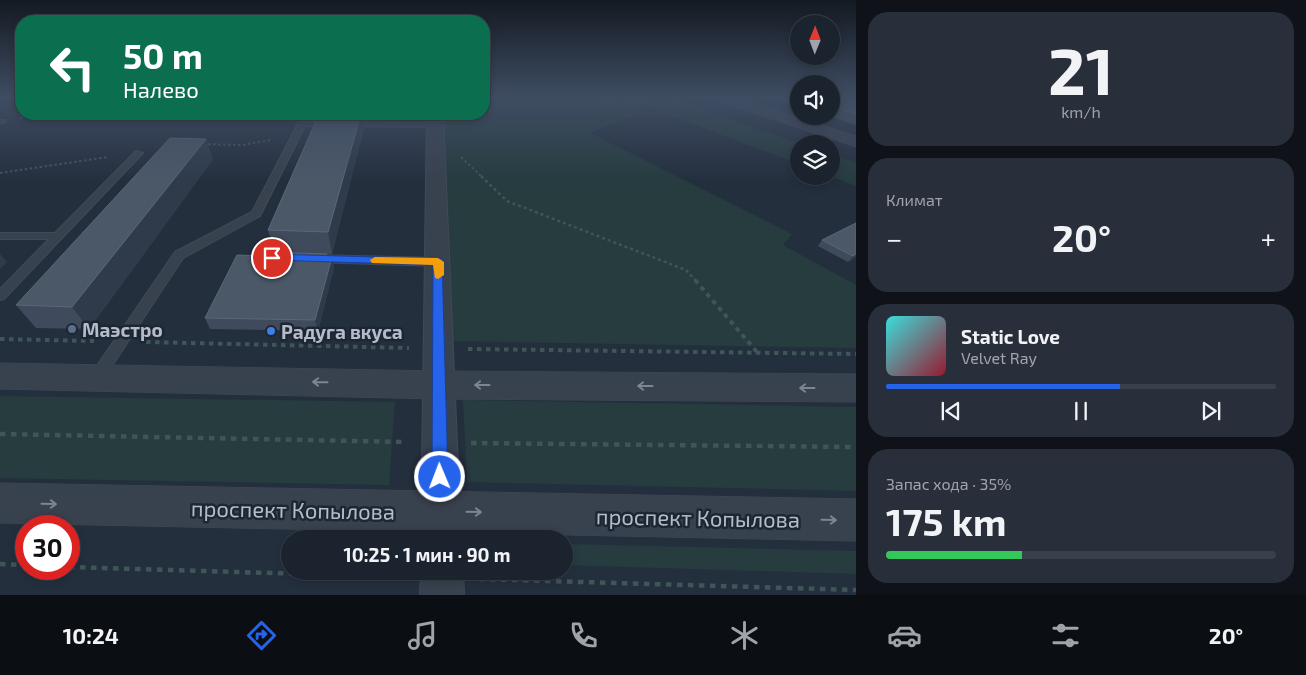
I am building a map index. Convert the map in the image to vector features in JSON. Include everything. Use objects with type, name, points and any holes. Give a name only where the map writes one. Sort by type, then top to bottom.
[{"type":"street","points":[[807,126],[856,142]]},
{"type":"street","points":[[436,127],[441,525]]},
{"type":"street","points":[[0,376],[439,385],[856,388]]},
{"type":"street","name":"проспект Копылова","points":[[0,503],[441,525],[856,520]]},
{"type":"street","points":[[442,580],[442,595]]},
{"type":"lane","points":[[97,378],[180,254],[256,214],[302,126]]},
{"type":"lane","points":[[416,126],[436,127]]},
{"type":"lane","points":[[0,296],[139,153]]},
{"type":"lane","points":[[0,236],[58,236]]},
{"type":"lane","points":[[301,258],[438,262]]},
{"type":"path","points":[[436,127],[452,149],[507,200],[686,270],[757,353]]},
{"type":"path","points":[[0,564],[15,565]]},
{"type":"green space","points":[[442,126],[607,126],[590,133],[792,234],[783,245],[856,285],[856,348],[451,341]]},
{"type":"green space","points":[[697,126],[749,126],[790,140],[790,161]]},
{"type":"green space","points":[[840,157],[856,163],[856,186],[840,180]]},
{"type":"green space","points":[[0,396],[395,402],[389,485],[0,478]]},
{"type":"green space","points":[[463,400],[856,407],[856,491],[467,482]]},
{"type":"green space","points":[[573,544],[856,551],[856,574],[573,565]]},
{"type":"building","points":[[314,126],[358,126],[328,232],[268,230]]},
{"type":"building","points":[[170,138],[206,139],[72,307],[16,305]]},
{"type":"building","points":[[856,223],[856,254],[853,256],[822,240]]},
{"type":"building","points":[[267,252],[327,254],[326,257],[332,257],[315,320],[205,318],[237,255],[265,256]]},
{"type":"slow traffic","points":[[375,260],[438,262],[438,275]]},
{"type":"place","name":"Маэстро","points":[[72,329]]},
{"type":"place","name":"Радуга вкуса","points":[[271,331]]},
{"type":"route","points":[[272,258],[438,262],[440,477]]}]
